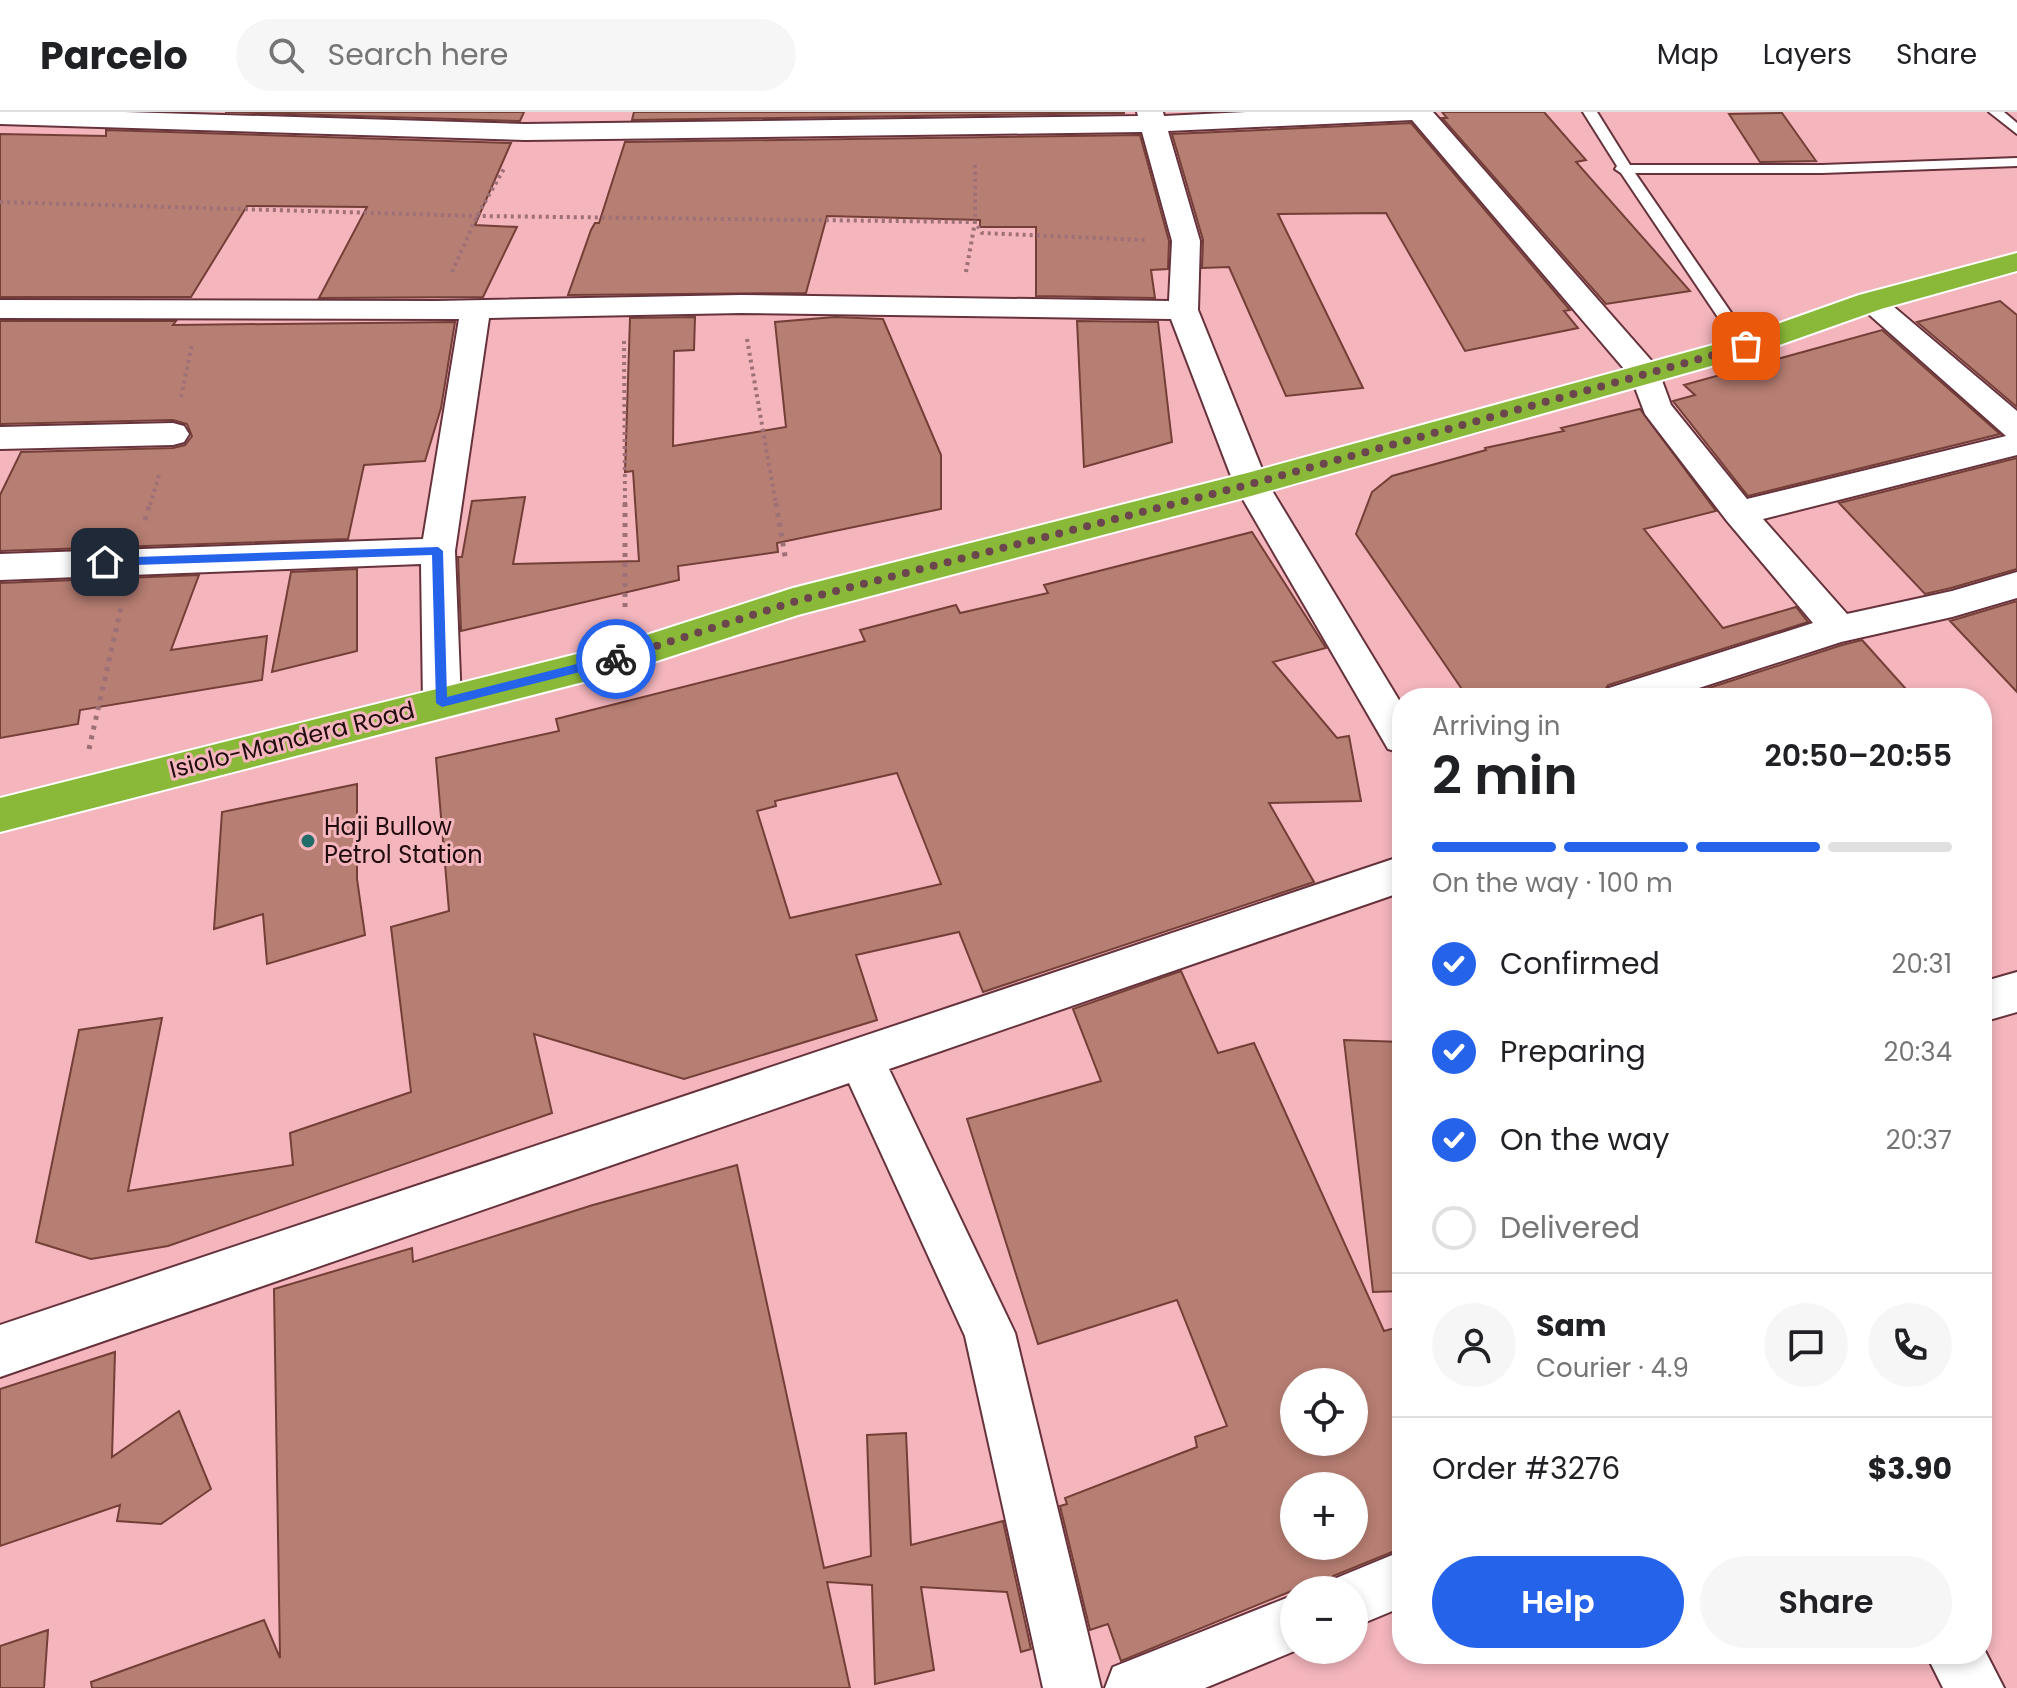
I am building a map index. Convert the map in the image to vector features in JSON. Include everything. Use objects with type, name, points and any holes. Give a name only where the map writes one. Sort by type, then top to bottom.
[{"type":"highway","name":"Isiolo-Mandera Road","points":[[0,815],[626,656],[793,602],[1251,484],[1746,346],[1870,302],[2017,262]]},
{"type":"street","points":[[0,116],[525,132],[1419,112],[1646,374],[1656,407],[1739,513],[1839,629]]},
{"type":"street","points":[[1152,118],[1186,241],[1183,310],[1251,484],[1392,721]]},
{"type":"street","points":[[1870,302],[2017,428]]},
{"type":"street","points":[[0,309],[475,310],[741,304],[1183,310]]},
{"type":"street","points":[[442,703],[438,551],[475,310]]},
{"type":"street","points":[[0,438],[173,434]]},
{"type":"street","points":[[1739,513],[2017,444]]},
{"type":"street","points":[[0,567],[438,551]]},
{"type":"street","points":[[1653,688],[1839,629],[1952,604],[2017,585]]},
{"type":"street","points":[[0,1351],[1392,877]]},
{"type":"street","points":[[1992,999],[2017,992]]},
{"type":"street","points":[[860,1058],[990,1333],[1072,1688]]},
{"type":"street","points":[[1368,1593],[1392,1583]]},
{"type":"street","points":[[1134,1688],[1280,1629]]},
{"type":"street","points":[[1961,1664],[1975,1688]]},
{"type":"lane","points":[[1590,112],[1622,169],[1746,346]]},
{"type":"lane","points":[[1996,112],[2017,130]]},
{"type":"lane","points":[[1622,169],[1822,169],[2017,162]]},
{"type":"path","points":[[960,308],[975,222],[975,124]]},
{"type":"path","points":[[436,310],[477,216],[525,132]]},
{"type":"path","points":[[0,202],[477,216],[975,222]]},
{"type":"path","points":[[975,222],[982,233],[1186,241]]},
{"type":"path","points":[[741,304],[793,602]]},
{"type":"path","points":[[624,308],[626,656]]},
{"type":"building","points":[[225,112],[524,112],[520,121]]},
{"type":"building","points":[[634,112],[1124,112],[1124,113],[632,120]]},
{"type":"building","points":[[1442,112],[1544,112],[1586,160],[1576,162],[1690,291],[1606,304],[1442,118],[1447,118]]},
{"type":"building","points":[[1782,113],[1816,161],[1760,162],[1729,114]]},
{"type":"building","points":[[1411,123],[1570,310],[1564,311],[1578,328],[1465,351],[1386,213],[1278,214],[1363,388],[1286,396],[1229,267],[1202,268],[1203,240],[1172,134]]},
{"type":"building","points":[[106,130],[511,143],[475,225],[517,227],[483,297],[319,298],[367,207],[247,206],[191,297],[0,297],[0,134],[106,136]]},
{"type":"building","points":[[1140,135],[1169,241],[1168,269],[1151,270],[1155,298],[1036,296],[1036,227],[980,227],[980,220],[827,216],[806,293],[568,295],[591,230],[595,223],[599,223],[625,142]]},
{"type":"building","points":[[2000,301],[2017,315],[2017,407],[1917,322]]},
{"type":"building","points":[[695,317],[694,350],[674,351],[673,446],[786,427],[775,322],[835,317],[883,319],[941,455],[941,509],[777,543],[778,552],[678,566],[679,580],[461,631],[458,557],[462,557],[472,501],[525,497],[513,564],[639,561],[633,471],[625,472],[630,318]]},
{"type":"building","points":[[0,321],[176,321],[173,325],[455,322],[441,408],[425,461],[364,465],[348,539],[0,551],[0,495],[21,452],[173,448],[185,445],[192,436],[187,424],[173,420],[0,424]]},
{"type":"building","points":[[1077,321],[1158,322],[1172,442],[1084,467]]},
{"type":"building","points":[[1882,330],[2000,434],[1748,496],[1673,401],[1695,395],[1684,385]]},
{"type":"building","points":[[1640,409],[1716,511],[1644,529],[1723,628],[1796,607],[1808,622],[1606,688],[1461,688],[1356,534],[1372,492],[1392,476],[1485,448],[1564,431],[1561,428]]},
{"type":"building","points":[[2017,458],[2017,569],[1951,588],[1925,594],[1839,503]]},
{"type":"building","points":[[1252,532],[1326,648],[1273,662],[1337,738],[1349,736],[1361,801],[1269,803],[1314,882],[983,992],[959,932],[856,955],[877,1020],[684,1079],[534,1034],[552,1113],[168,1246],[91,1259],[36,1242],[79,1030],[162,1018],[128,1191],[293,1165],[290,1133],[411,1092],[391,927],[449,911],[436,758],[559,731],[556,719],[865,641],[860,630],[956,605],[960,613],[1048,593],[1044,585]],"holes":[[[897,773],[941,884],[790,918],[757,811],[776,806],[775,801]]]},
{"type":"building","points":[[357,569],[357,651],[272,672],[291,572]]},
{"type":"building","points":[[199,575],[171,650],[267,636],[262,680],[80,710],[78,724],[0,738],[0,583]]},
{"type":"building","points":[[2017,601],[2017,692],[1950,621]]},
{"type":"building","points":[[1862,640],[1905,688],[1709,688]]},
{"type":"building","points":[[357,784],[357,879],[365,935],[267,964],[263,914],[214,929],[222,812]]},
{"type":"building","points":[[1181,971],[1218,1053],[1254,1043],[1384,1331],[1392,1329],[1392,1552],[1333,1576],[1280,1576],[1280,1596],[1121,1661],[1108,1624],[1090,1630],[1060,1506],[1067,1504],[1065,1498],[1197,1447],[1195,1437],[1227,1426],[1177,1300],[1038,1344],[967,1119],[1101,1081],[1073,1009]]},
{"type":"building","points":[[1344,1040],[1392,1042],[1392,1291],[1373,1292]]},
{"type":"building","points":[[737,1165],[824,1568],[871,1556],[867,1435],[906,1433],[911,1545],[1003,1521],[1031,1649],[1021,1652],[1007,1592],[921,1587],[934,1670],[875,1684],[872,1585],[827,1582],[850,1688],[92,1688],[91,1682],[264,1620],[280,1658],[274,1289],[412,1248],[413,1262],[593,1205]]},
{"type":"building","points":[[115,1352],[112,1457],[179,1411],[211,1489],[161,1524],[117,1521],[120,1505],[0,1546],[0,1389]]},
{"type":"building","points":[[48,1630],[44,1688],[0,1688],[0,1646]]},
{"type":"way so far","points":[[616,659],[793,602],[1251,484],[1746,346]]},
{"type":"place","name":"Haji Bullow Petrol Station","points":[[308,841]]},
{"type":"route","points":[[105,562],[438,551],[442,703],[616,659]]}]
